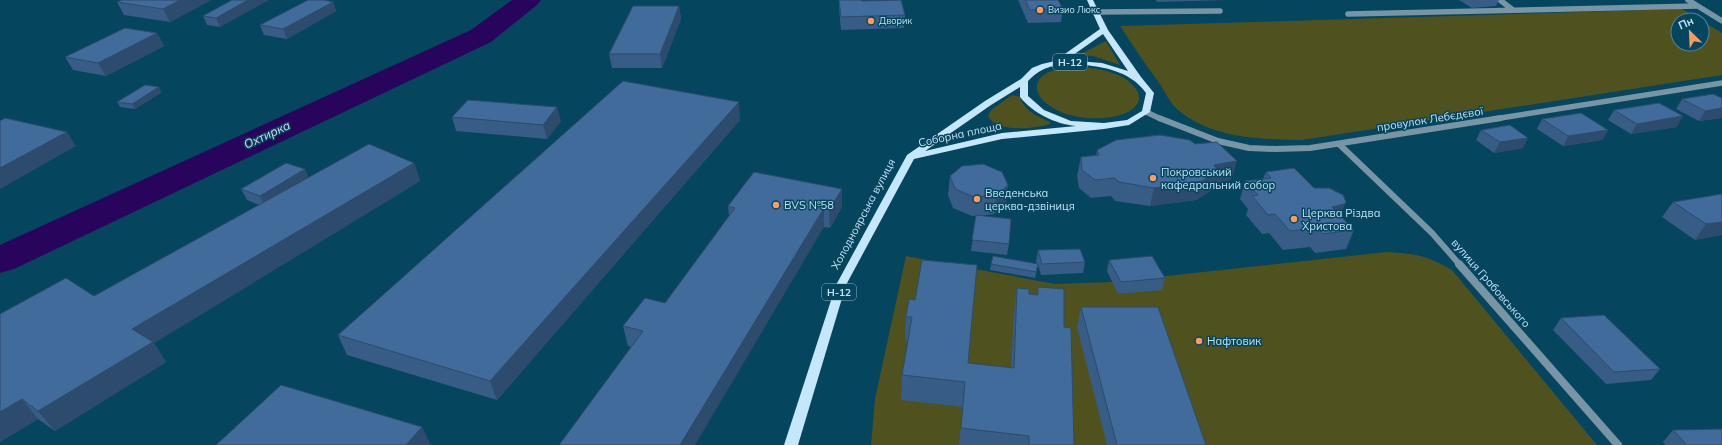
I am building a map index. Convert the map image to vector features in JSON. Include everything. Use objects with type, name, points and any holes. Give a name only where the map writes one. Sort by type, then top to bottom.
[{"type":"main road","name":"Н-12","points":[[1090,0],[1104,30]]},
{"type":"main road","name":"Соборна площа","points":[[910,157],[1002,136],[1104,126],[1129,122],[1146,112],[1150,93],[1138,79],[1104,30],[1057,63]]},
{"type":"main road","name":"Соборна площа","points":[[910,157],[988,102],[1024,81],[1035,70],[1057,63],[1085,62],[1114,68],[1138,79]]},
{"type":"main road","name":"Соборна площа","points":[[1024,81],[1024,97],[1041,112],[1070,123],[1104,126]]},
{"type":"main road","name":"Холодноярська вулиця","points":[[790,443],[841,285],[910,157]]},
{"type":"street","points":[[1500,0],[1513,10]]},
{"type":"street","points":[[1688,0],[1722,21]]},
{"type":"street","points":[[1348,14],[1697,6]]},
{"type":"street","points":[[1096,12],[1220,11]]},
{"type":"street","name":"провулок Лебєдєвої","points":[[1146,112],[1171,124],[1220,142],[1263,149],[1310,148],[1722,83]]},
{"type":"street","name":"вулиця Грабовського","points":[[1339,144],[1432,233],[1618,445]]},
{"type":"green space","points":[[1682,9],[1687,12],[1670,12],[1670,52],[1710,52],[1710,26],[1722,33],[1722,75],[1302,140],[1253,138],[1221,132],[1205,126],[1191,119],[1177,109],[1172,104],[1120,26]]},
{"type":"green space","points":[[1106,41],[1120,65],[1093,56],[1079,55]]},
{"type":"green space","points":[[1076,67],[1092,68],[1117,74],[1124,78],[1131,83],[1137,91],[1139,98],[1138,103],[1133,109],[1126,113],[1105,118],[1074,116],[1053,108],[1047,104],[1039,95],[1037,90],[1037,85],[1042,76],[1059,69]]},
{"type":"green space","points":[[1012,95],[1020,97],[1028,109],[1050,122],[1050,124],[1035,127],[1016,128],[999,125],[992,121],[988,116],[991,110]]},
{"type":"green space","name":"Нафтовик","points":[[1387,252],[1421,256],[1435,261],[1452,270],[1597,445],[871,445],[875,399],[906,256],[1055,284],[1112,282]]},
{"type":"building","points":[[122,0],[180,0],[163,9],[117,2]]},
{"type":"building","points":[[232,0],[248,0],[216,18],[203,16]]},
{"type":"building","points":[[308,0],[324,0],[333,2],[283,29],[260,25]]},
{"type":"building","points":[[839,0],[901,0],[905,15],[841,17]]},
{"type":"building","points":[[1025,0],[1058,0],[1063,9],[1030,10]]},
{"type":"building","points":[[633,6],[679,6],[660,54],[609,54]]},
{"type":"building","points":[[125,28],[157,33],[98,63],[65,57]]},
{"type":"building","points":[[623,81],[739,102],[490,381],[338,335]]},
{"type":"building","points":[[145,85],[159,87],[132,104],[117,102]]},
{"type":"building","points":[[1713,94],[1722,98],[1722,108],[1705,111],[1682,99]]},
{"type":"building","points":[[468,100],[557,107],[543,125],[452,117]]},
{"type":"building","points":[[1659,103],[1683,116],[1637,124],[1614,110]]},
{"type":"building","points":[[1581,113],[1608,130],[1568,136],[1542,119]]},
{"type":"building","points":[[5,118],[67,132],[0,168],[0,121]]},
{"type":"building","points":[[1510,125],[1528,138],[1500,142],[1481,130]]},
{"type":"building","points":[[1160,135],[1190,140],[1195,144],[1217,142],[1237,161],[1214,165],[1218,171],[1202,181],[1154,188],[1119,182],[1115,178],[1095,180],[1082,170],[1081,157],[1099,155],[1097,150],[1116,140]]},
{"type":"building","points":[[369,144],[414,163],[132,329],[153,342],[38,411],[22,399],[0,412],[0,314],[66,278],[94,296]]},
{"type":"building","points":[[286,163],[305,169],[260,196],[241,189]]},
{"type":"building","points":[[983,164],[1002,172],[1008,185],[997,195],[974,197],[955,189],[950,176],[962,166]]},
{"type":"building","points":[[1294,168],[1314,188],[1329,188],[1343,195],[1346,202],[1344,204],[1332,207],[1354,230],[1323,234],[1317,228],[1290,231],[1275,214],[1268,215],[1252,196],[1258,195],[1245,181],[1271,178],[1266,172]]},
{"type":"building","points":[[754,172],[842,189],[829,210],[824,208],[680,445],[559,445],[643,331],[623,326],[645,298],[665,303],[735,208],[728,206]]},
{"type":"building","points":[[1722,194],[1722,222],[1706,224],[1673,202]]},
{"type":"building","points":[[976,215],[1011,219],[1009,244],[972,240]]},
{"type":"building","points":[[1080,249],[1085,262],[1042,264],[1038,250]]},
{"type":"building","points":[[993,256],[1038,264],[1036,272],[991,264]]},
{"type":"building","points":[[1152,256],[1165,278],[1121,282],[1109,260]]},
{"type":"building","points":[[922,260],[977,265],[968,363],[1014,368],[1017,288],[1029,289],[1029,294],[1038,295],[1038,287],[1064,289],[1064,327],[1071,328],[1074,445],[1029,445],[1029,436],[961,428],[965,382],[902,375],[912,317],[906,317],[909,299],[915,300]]},
{"type":"building","points":[[1081,307],[1158,307],[1206,445],[1117,445]]},
{"type":"building","points":[[1604,315],[1660,369],[1614,372],[1561,318]]},
{"type":"building","points":[[281,385],[422,427],[406,445],[216,445]]},
{"type":"building","points":[[1722,429],[1722,445],[1687,445],[1673,430]]},
{"type":"waterway","name":"Охтирка","points":[[0,260],[481,36],[528,0]]},
{"type":"place","name":"Визио Люкс","points":[[1040,10]]},
{"type":"place","name":"Дворик","points":[[871,21]]},
{"type":"place","name":"Покровський кафедральний собор","points":[[1153,178]]},
{"type":"place","name":"Введенська церква-дзвіниця","points":[[977,199]]},
{"type":"place","name":"BVS №58","points":[[776,205]]},
{"type":"place","name":"Церква Різдва Христова","points":[[1294,219]]},
{"type":"place","name":"Нафтовик","points":[[1199,341]]}]
